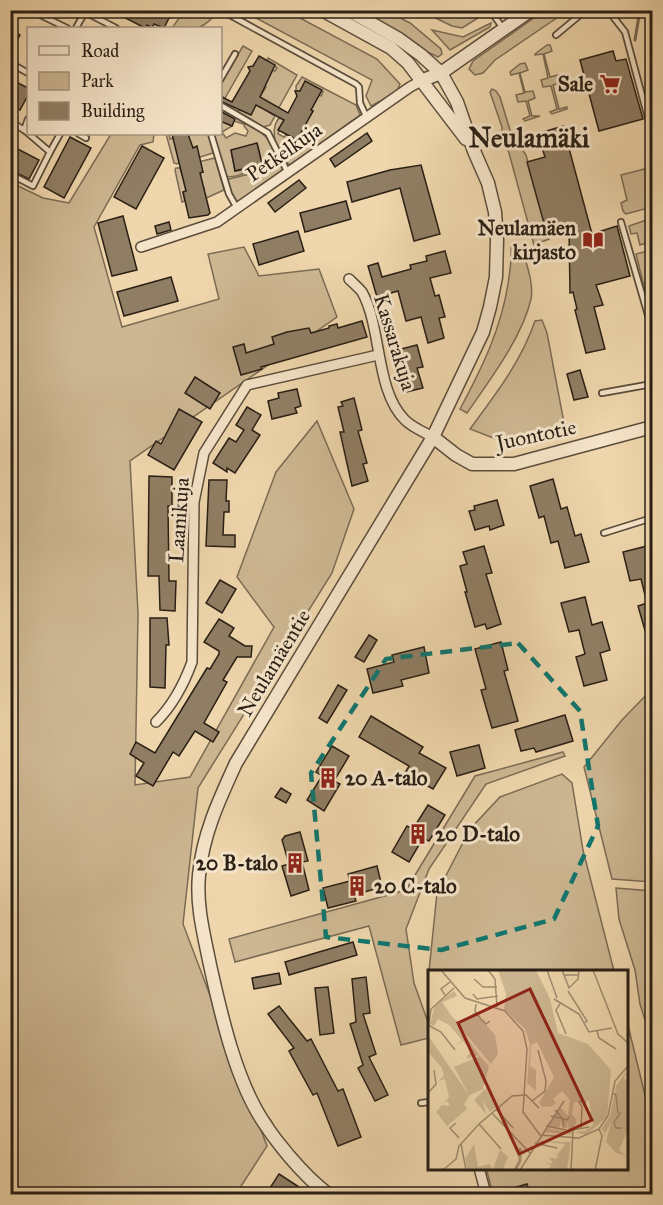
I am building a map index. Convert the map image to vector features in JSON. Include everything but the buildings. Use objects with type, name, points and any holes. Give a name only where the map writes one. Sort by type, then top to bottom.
[{"type":"street","name":"Neulamäentie","points":[[322,10],[391,48],[408,63],[423,80],[474,151]]},
{"type":"street","name":"Neulamäentie","points":[[320,1192],[265,1126],[248,1093],[231,1047],[213,980],[200,915],[199,878],[202,851],[216,804],[236,763],[433,437],[483,332],[496,277],[497,240],[495,212],[488,183],[457,102],[441,73],[399,39],[348,10]]},
{"type":"street","name":"Petkelkuja","points":[[141,247],[217,222],[410,87],[441,73],[531,10]]},
{"type":"street","name":"Kassarakuja","points":[[349,279],[360,290],[368,306],[378,355],[397,410],[406,421],[433,437]]},
{"type":"street","name":"Laanikuja","points":[[156,722],[169,709],[188,675],[192,662],[194,502],[204,453],[247,385],[378,355]]},
{"type":"street","name":"Juontotie","points":[[433,437],[472,464],[513,464],[652,427]]},
{"type":"street","points":[[480,1169],[486,1194]]},
{"type":"lane","points":[[30,10],[66,27]]},
{"type":"lane","points":[[490,10],[503,30]]},
{"type":"lane","points":[[556,35],[586,10]]},
{"type":"lane","points":[[608,10],[625,32],[652,133]]},
{"type":"lane","points":[[77,27],[86,11],[114,27]]},
{"type":"lane","points":[[228,14],[356,84],[360,103],[367,118]]},
{"type":"lane","points":[[222,77],[235,54]]},
{"type":"lane","points":[[10,63],[27,72]]},
{"type":"lane","points":[[222,106],[268,133],[288,173]]},
{"type":"lane","points":[[10,121],[27,132]]},
{"type":"lane","points":[[30,135],[50,152]]},
{"type":"lane","points":[[10,174],[33,186],[59,135]]},
{"type":"lane","points":[[80,135],[86,138]]},
{"type":"lane","points":[[211,135],[229,194],[237,208]]},
{"type":"lane","points":[[621,222],[652,328]]},
{"type":"lane","points":[[602,393],[652,384]]},
{"type":"lane","points":[[604,533],[652,518]]},
{"type":"lane","points":[[422,1103],[428,1101]]},
{"type":"highlighted area","points":[[518,643],[580,711],[598,826],[554,919],[441,950],[326,937],[311,773],[386,659]]},
{"type":"green space","points":[[181,10],[218,11],[208,22],[198,27],[173,27],[180,17]]},
{"type":"green space","points":[[545,10],[567,11],[495,60],[483,73],[475,75],[469,69],[473,61]]},
{"type":"green space","points":[[243,11],[287,11],[377,59],[400,84],[396,93],[371,106],[366,96],[372,80]]},
{"type":"green space","points":[[360,11],[387,11],[410,23],[441,49],[442,54],[438,57],[428,52]]},
{"type":"green space","points":[[421,11],[484,11],[486,13],[462,28],[452,26]]},
{"type":"green space","points":[[491,23],[490,27],[450,50],[432,30],[463,37]]},
{"type":"green space","points":[[550,45],[552,51],[544,54],[550,77],[558,75],[560,83],[553,85],[559,109],[567,107],[567,109],[552,114],[550,112],[557,109],[551,86],[543,87],[541,80],[548,78],[543,54],[535,55]]},
{"type":"green space","points":[[243,46],[252,51],[222,101],[222,82]]},
{"type":"green space","points":[[268,58],[297,75],[277,111],[264,109],[273,115],[276,114],[270,125],[263,127],[238,112],[239,109],[251,114],[259,94],[261,95],[266,87],[264,85],[272,70],[275,71],[277,68],[267,61]]},
{"type":"green space","points":[[525,63],[528,70],[520,73],[525,92],[533,91],[535,98],[528,101],[532,116],[540,116],[525,121],[523,119],[530,116],[526,101],[518,102],[516,95],[524,93],[519,73],[511,75],[510,72]]},
{"type":"green space","points":[[302,77],[356,105],[360,115],[290,165],[278,149],[274,137],[275,125],[278,119],[282,118],[284,120],[278,134],[295,138],[313,111],[311,110],[319,95],[321,96],[323,92],[306,82],[300,91],[296,91],[296,86]]},
{"type":"green space","points":[[492,89],[500,97],[510,130],[526,155],[549,239],[534,245],[509,153],[502,138],[502,127],[490,92]]},
{"type":"green space","points":[[222,110],[245,121],[243,124],[229,119],[227,123],[232,126],[222,132]]},
{"type":"green space","points":[[246,122],[263,134],[272,144],[276,163],[253,170],[251,167],[262,164],[258,146],[231,150],[235,171],[247,170],[237,176],[225,176],[214,135],[222,135],[222,132],[226,138],[235,133],[246,136],[248,131],[244,126]]},
{"type":"green space","points":[[110,135],[154,135],[153,142],[140,145],[94,227],[122,327],[219,299],[208,254],[244,247],[259,276],[319,269],[337,317],[130,461],[138,613],[135,785],[190,777],[274,627],[237,577],[276,472],[317,421],[354,509],[332,573],[198,788],[183,924],[267,1146],[236,1194],[11,1194],[10,182],[43,198],[69,203]]},
{"type":"green space","points":[[166,135],[169,135],[170,139],[184,135],[209,135],[213,153],[197,158],[197,147],[177,151],[179,162],[174,163]]},
{"type":"green space","points":[[215,158],[224,190],[204,199],[204,188],[183,192],[185,201],[182,202],[176,168],[180,168],[183,178],[203,172],[198,162]]},
{"type":"green space","points":[[282,166],[281,172],[240,201],[237,202],[233,198],[227,183],[229,179]]},
{"type":"green space","points":[[652,167],[652,207],[626,214],[621,203],[627,200],[621,175]]},
{"type":"green space","points":[[652,218],[652,241],[640,245],[637,233],[631,234],[629,226]]},
{"type":"green space","points":[[511,247],[522,248],[531,280],[531,299],[527,314],[513,344],[467,413],[460,409],[483,363],[501,317],[511,261]]},
{"type":"green space","points":[[652,250],[652,319],[636,254]]},
{"type":"green space","points":[[542,320],[547,333],[565,428],[501,441],[470,429],[515,364],[535,321]]},
{"type":"green space","points":[[652,689],[652,882],[612,879],[584,767],[622,720]]},
{"type":"green space","points":[[563,752],[565,756],[486,784],[429,869],[406,929],[414,983],[428,1022],[428,1038],[401,1045],[369,926],[235,962],[229,939],[406,890],[475,776]]},
{"type":"green space","points":[[562,774],[572,783],[583,850],[614,970],[429,970],[437,893],[470,829],[500,797]]},
{"type":"green space","points":[[616,888],[652,891],[652,1042],[640,1004],[635,970],[619,919]]},
{"type":"green space","points":[[627,1021],[652,1124],[652,1194],[493,1194],[486,1169],[627,1169]]},
{"type":"waterway","points":[[635,40],[640,10]]},
{"type":"place","name":"Sale","points":[[610,84]]},
{"type":"place","name":"Neulamäen kirjasto","points":[[593,240]]},
{"type":"place","name":"20 A-talo","points":[[328,778]]},
{"type":"place","name":"20 D-talo","points":[[418,834]]},
{"type":"place","name":"20 B-talo","points":[[295,863]]},
{"type":"place","name":"20 C-talo","points":[[357,886]]},
{"type":"district","name":"Neulamäki","points":[[529,138]]}]
